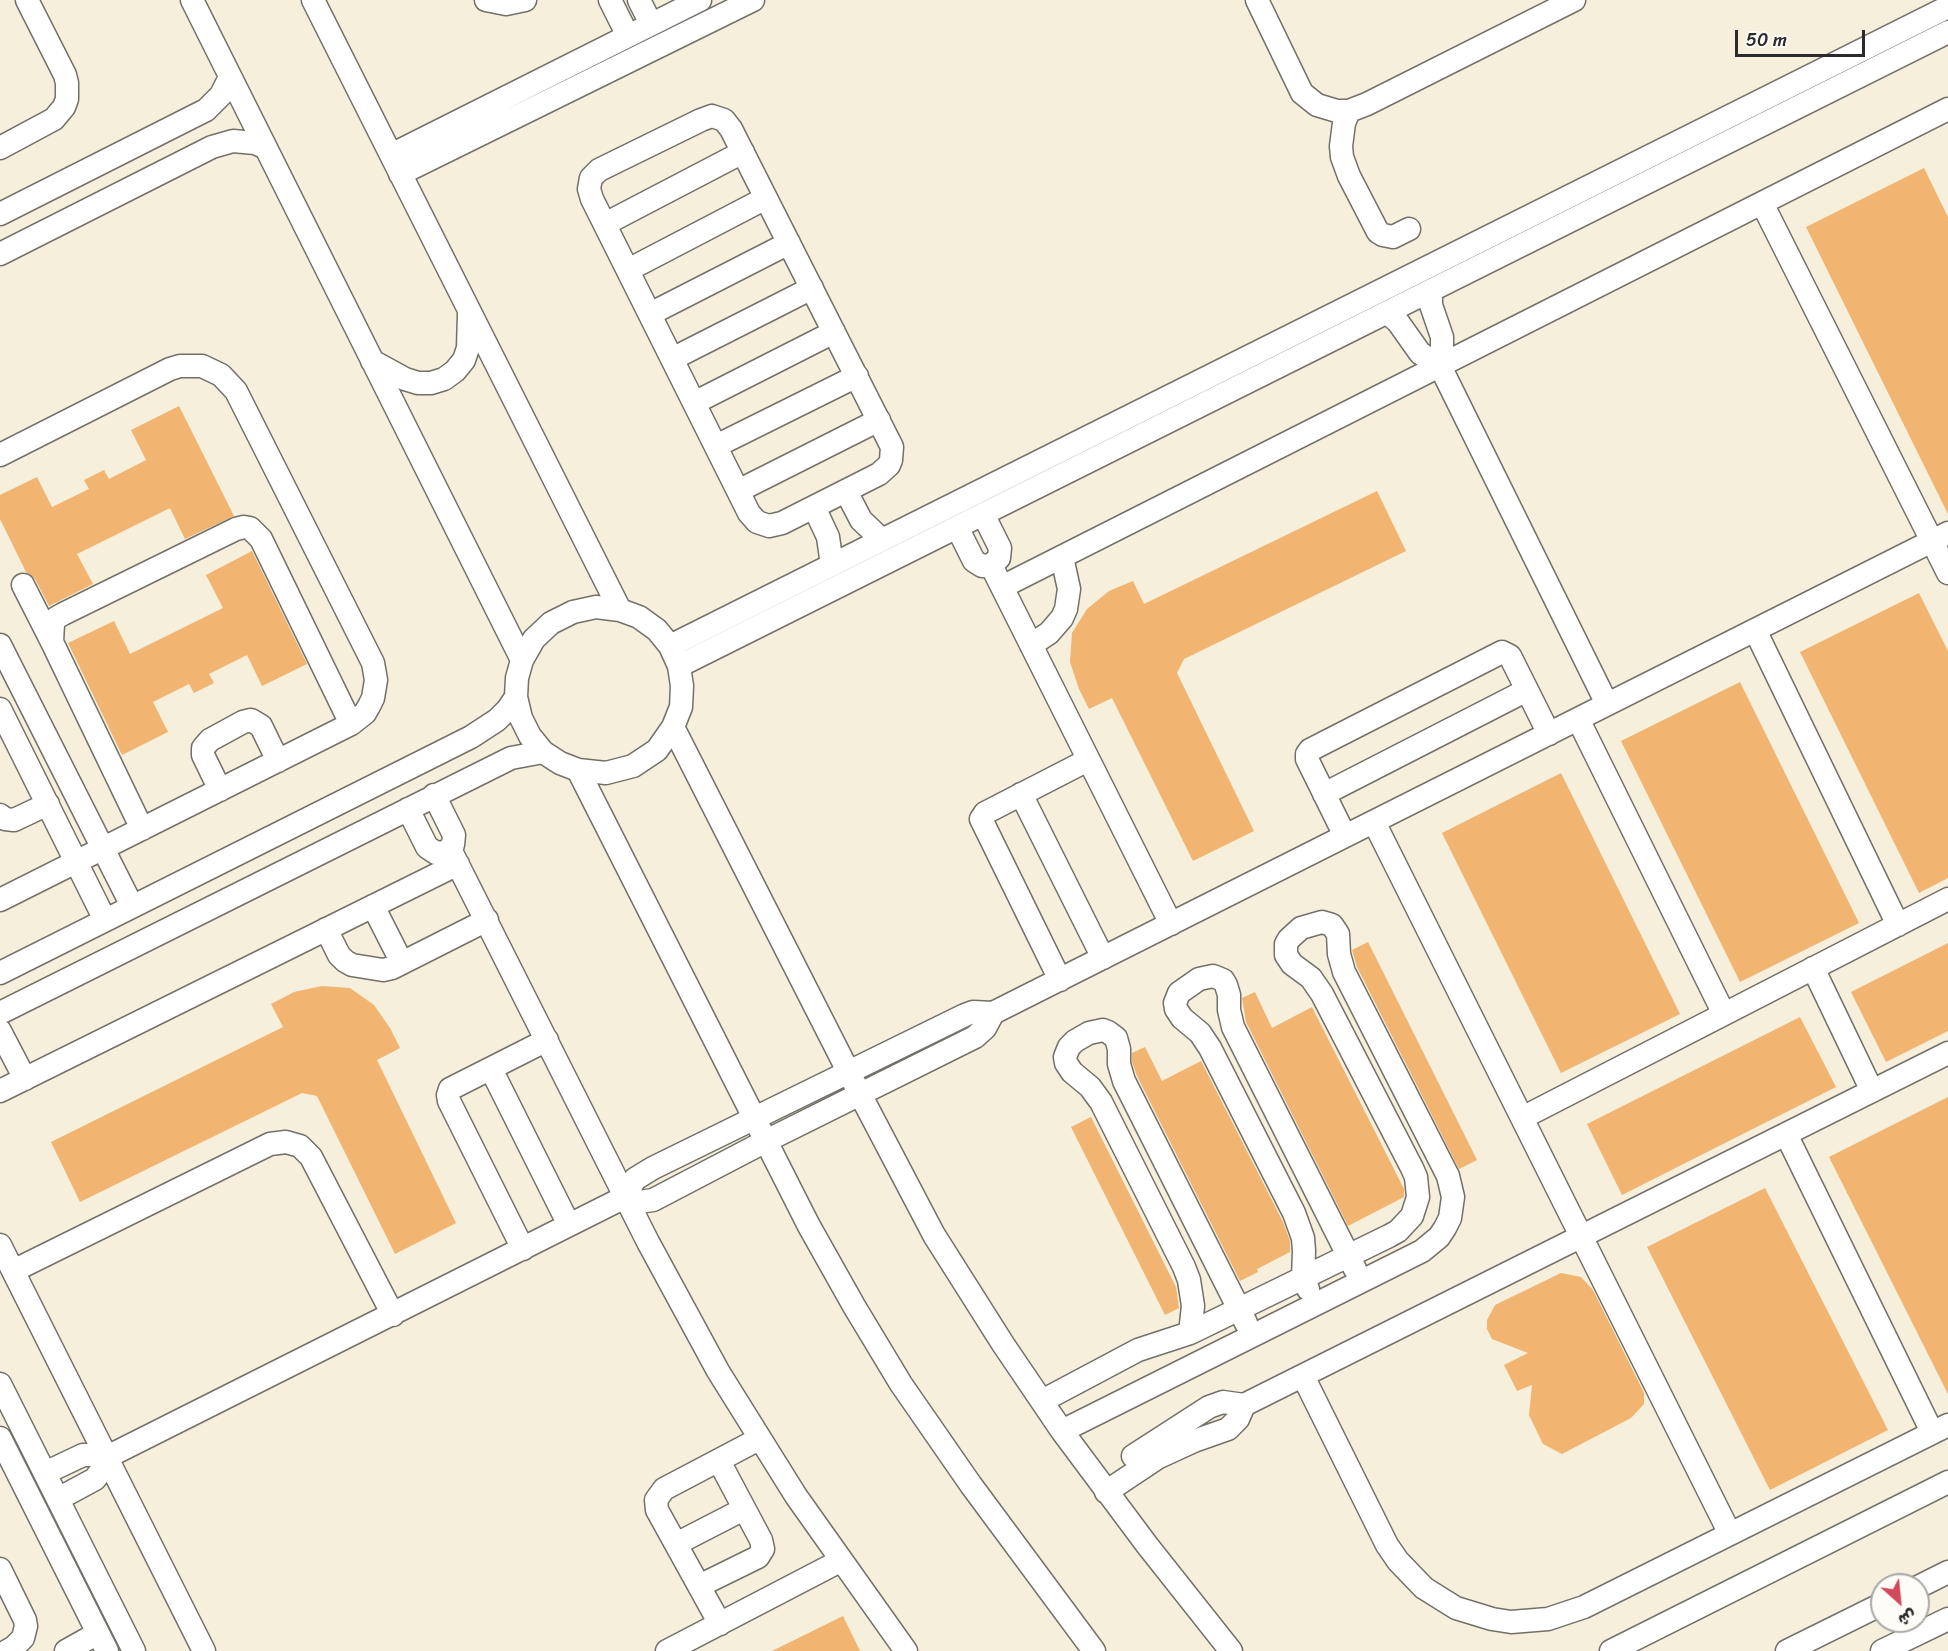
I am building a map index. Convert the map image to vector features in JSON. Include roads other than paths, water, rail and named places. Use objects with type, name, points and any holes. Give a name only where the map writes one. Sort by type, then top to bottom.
[{"type":"street","points":[[0,147],[54,119],[60,114],[67,99],[65,75],[27,0]]},
{"type":"street","points":[[192,0],[522,660]]},
{"type":"street","points":[[313,0],[620,610]]},
{"type":"street","points":[[486,0],[506,4],[525,0]]},
{"type":"street","points":[[610,0],[628,36]]},
{"type":"street","points":[[639,0],[651,24]]},
{"type":"street","points":[[395,164],[628,36],[700,0]]},
{"type":"street","points":[[395,164],[753,0]]},
{"type":"street","points":[[1257,0],[1302,93],[1309,100],[1326,109],[1349,111],[1574,0]]},
{"type":"street","points":[[674,656],[832,565],[1948,7]]},
{"type":"street","points":[[674,656],[957,527],[1948,32]]},
{"type":"street","points":[[34,236],[9,209],[206,110],[221,95],[230,76]]},
{"type":"street","points":[[1349,111],[1344,123],[1341,146],[1342,157],[1349,176],[1378,232],[1393,237],[1409,229]]},
{"type":"street","points":[[712,116],[728,124],[766,198],[892,447],[889,465],[879,474],[776,525],[763,525],[752,518],[589,189],[591,178],[599,170],[712,116]]},
{"type":"street","points":[[1002,587],[1762,203],[1945,118]]},
{"type":"street","points":[[0,254],[212,147],[233,141],[255,143],[264,147]]},
{"type":"street","points":[[605,224],[743,152]]},
{"type":"street","points":[[628,270],[766,198]]},
{"type":"street","points":[[1762,203],[1940,537],[1948,573]]},
{"type":"street","points":[[650,314],[789,243]]},
{"type":"street","points":[[672,359],[812,288]]},
{"type":"street","points":[[1431,291],[1431,305],[1442,337],[1440,366]]},
{"type":"street","points":[[372,361],[405,379],[418,383],[431,383],[444,379],[464,360],[468,348],[469,311]]},
{"type":"street","points":[[1388,312],[1420,353],[1440,366],[1607,704]]},
{"type":"street","points":[[694,403],[834,332]]},
{"type":"street","points":[[0,455],[170,369],[191,365],[202,366],[221,375],[236,391],[373,663],[376,680],[373,698],[364,713],[351,724],[0,900]]},
{"type":"street","points":[[716,446],[857,376]]},
{"type":"street","points":[[738,491],[879,420]]},
{"type":"street","points":[[846,491],[861,520],[882,540]]},
{"type":"street","points":[[814,507],[828,537],[832,565]]},
{"type":"street","points":[[957,527],[974,561],[982,566],[991,565],[999,558],[1000,548],[983,514]]},
{"type":"street","points":[[52,642],[53,624],[56,618],[236,529],[250,528],[261,539],[351,724]]},
{"type":"street","points":[[45,1473],[83,1455],[107,1457],[625,1197],[631,1184],[641,1175],[965,1015],[973,1012],[993,1013],[1940,537]]},
{"type":"street","points":[[1031,645],[1056,626],[1066,609],[1070,589],[1062,557]]},
{"type":"street","points":[[991,565],[1172,924]]},
{"type":"street","points":[[23,585],[142,829]]},
{"type":"street","points":[[596,607],[620,610],[639,617],[657,630],[674,656],[682,686],[681,707],[673,727],[657,750],[633,766],[606,773],[578,770],[560,763],[543,752],[530,736],[521,718],[516,697],[517,678],[522,660],[534,639],[551,622],[573,612],[596,607]]},
{"type":"street","points":[[1755,630],[1898,925]]},
{"type":"street","points":[[0,645],[6,670],[132,906]]},
{"type":"street","points":[[1345,836],[1307,759],[1310,750],[1502,652],[1510,656],[1549,734]]},
{"type":"street","points":[[1324,794],[1527,690]]},
{"type":"street","points":[[0,973],[478,733],[497,720],[516,697]]},
{"type":"street","points":[[0,709],[6,738],[48,804],[105,920]]},
{"type":"street","points":[[1578,719],[1724,1014]]},
{"type":"street","points":[[220,790],[203,755],[203,748],[210,740],[243,722],[251,720],[261,726],[278,761]]},
{"type":"street","points":[[673,727],[934,1235],[1003,1344],[1062,1431],[1101,1485],[1231,1651]]},
{"type":"street","points":[[0,1013],[434,795],[511,758],[543,752]]},
{"type":"street","points":[[1060,980],[981,819],[985,813],[1088,760]]},
{"type":"street","points":[[578,770],[809,1226],[854,1306],[902,1384],[977,1494],[1094,1651]]},
{"type":"street","points":[[1021,794],[1103,958]]},
{"type":"street","points":[[434,795],[454,835],[454,856],[682,1307],[759,1439],[840,1560],[906,1651]]},
{"type":"street","points":[[0,815],[5,819],[14,820],[48,804]]},
{"type":"street","points":[[408,809],[427,847],[436,853],[454,856]]},
{"type":"street","points":[[1374,822],[1731,1534]]},
{"type":"street","points":[[252,846],[269,879]]},
{"type":"street","points":[[0,1090],[373,906],[454,856]]},
{"type":"street","points":[[1522,1118],[1948,899]]},
{"type":"street","points":[[373,906],[402,963]]},
{"type":"street","points":[[326,929],[339,955],[352,965],[383,970],[402,963],[487,920]]},
{"type":"street","points":[[1042,1401],[1138,1350],[1190,1333],[1398,1231],[1406,1224],[1416,1207],[1418,1186],[1412,1168],[1322,993],[1311,978],[1292,964],[1286,955],[1285,950],[1289,939],[1301,928],[1317,922],[1327,922],[1336,929],[1338,934],[1339,954],[1344,972],[1448,1176],[1453,1197],[1450,1218],[1439,1237],[1431,1245],[1062,1431]]},
{"type":"street","points":[[1813,968],[1872,1091]]},
{"type":"street","points":[[1314,1304],[1303,1278],[1305,1258],[1303,1238],[1294,1213],[1210,1048],[1200,1033],[1182,1018],[1176,1009],[1175,1003],[1179,993],[1192,982],[1213,976],[1226,985],[1233,1027],[1361,1281]]},
{"type":"street","points":[[625,1197],[639,1202],[653,1200],[975,1037],[985,1028],[993,1013]]},
{"type":"street","points":[[1190,1333],[1192,1293],[1184,1267],[1101,1102],[1090,1087],[1072,1072],[1066,1063],[1067,1052],[1082,1036],[1103,1030],[1116,1038],[1119,1064],[1124,1081],[1252,1335]]},
{"type":"street","points":[[0,1031],[25,1079]]},
{"type":"street","points":[[523,1249],[448,1095],[450,1089],[547,1040]]},
{"type":"street","points":[[1101,1485],[1122,1479],[1157,1458],[1194,1441],[1228,1430],[1238,1419],[1244,1406],[1948,1053]]},
{"type":"street","points":[[491,1069],[569,1225]]},
{"type":"street","points":[[1302,1376],[1387,1545],[1398,1561],[1424,1588],[1439,1599],[1474,1615],[1530,1622],[1567,1614],[1731,1534],[1940,1429],[1786,1134]]},
{"type":"street","points":[[13,1271],[270,1144],[286,1142],[300,1146],[311,1157],[393,1315]]},
{"type":"street","points":[[0,1245],[204,1651]]},
{"type":"street","points":[[0,1384],[134,1651]]},
{"type":"street","points":[[0,1438],[102,1642],[66,1651]]},
{"type":"street","points":[[720,1624],[657,1510],[657,1496],[664,1489],[759,1439]]},
{"type":"street","points":[[58,1498],[95,1479],[105,1466],[107,1457]]},
{"type":"street","points":[[699,1586],[762,1554],[763,1545],[719,1461]]},
{"type":"street","points":[[1611,1651],[1948,1482]]},
{"type":"street","points":[[676,1544],[744,1509]]},
{"type":"street","points":[[667,1651],[840,1560]]},
{"type":"street","points":[[0,1569],[26,1626],[23,1638],[7,1651]]},
{"type":"street","points":[[1930,1581],[1948,1572]]},
{"type":"street","points":[[1787,1651],[1870,1610]]},
{"type":"street","points":[[1882,1651],[1948,1618]]}]
